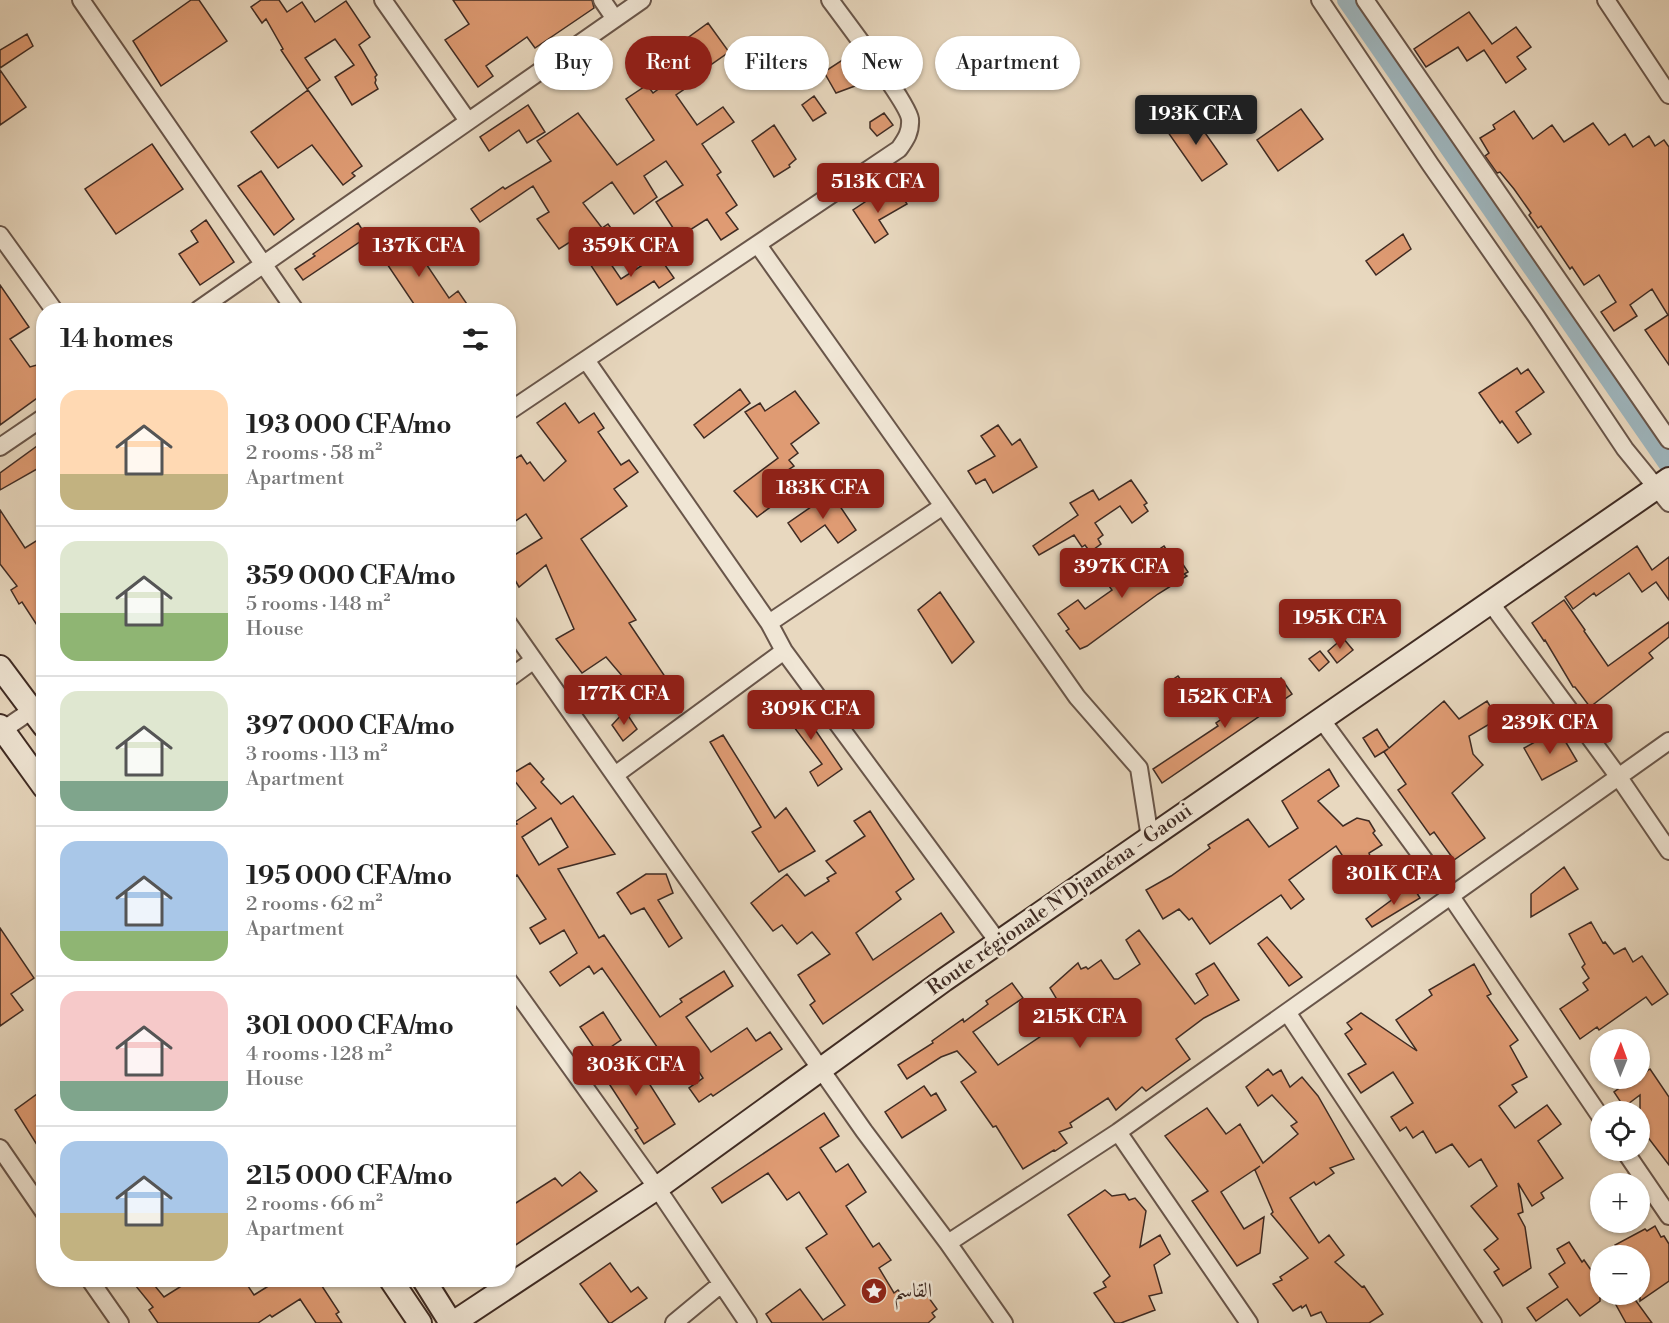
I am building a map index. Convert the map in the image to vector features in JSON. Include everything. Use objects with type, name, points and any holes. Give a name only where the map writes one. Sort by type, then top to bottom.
[{"type":"street","points":[[81,0],[290,303]]},
{"type":"street","points":[[383,0],[468,121]]},
{"type":"street","points":[[602,0],[615,19]]},
{"type":"street","points":[[208,303],[642,0]]},
{"type":"street","points":[[516,406],[899,149],[909,134],[910,117],[830,0]]},
{"type":"street","points":[[1320,0],[1625,449],[1665,488]]},
{"type":"street","points":[[1365,0],[1669,440]]},
{"type":"street","points":[[1606,0],[1669,95]]},
{"type":"street","points":[[0,235],[49,303]]},
{"type":"street","points":[[758,245],[1077,697],[1139,768],[1150,838]]},
{"type":"street","points":[[586,360],[769,623],[784,651],[999,943]]},
{"type":"street","points":[[0,447],[36,422]]},
{"type":"street","name":"Route régionale N'Djaména - Gaoui","points":[[516,1281],[657,1188],[999,943],[1490,602],[1665,488]]},
{"type":"street","points":[[769,623],[943,506]]},
{"type":"street","points":[[1490,602],[1618,776],[1669,851]]},
{"type":"street","points":[[516,634],[864,1131],[948,1243],[1004,1323]]},
{"type":"street","points":[[615,775],[784,651]]},
{"type":"street","points":[[516,673],[534,660]]},
{"type":"street","points":[[0,667],[36,715]]},
{"type":"street","points":[[36,719],[1,729],[36,776]]},
{"type":"street","points":[[1321,719],[1450,895],[1590,1101]]},
{"type":"street","points":[[948,1243],[1118,1131],[1669,741]]},
{"type":"street","points":[[516,991],[657,1188],[748,1323]]},
{"type":"street","points":[[1287,1011],[1493,1323]]},
{"type":"street","points":[[1118,1131],[1249,1323]]},
{"type":"street","points":[[0,1148],[36,1200]]},
{"type":"street","points":[[1632,1161],[1669,1216]]},
{"type":"street","points":[[674,1323],[721,1284]]},
{"type":"street","points":[[95,1287],[120,1323]]},
{"type":"street","points":[[397,1287],[420,1323]]},
{"type":"street","points":[[429,1287],[452,1323]]},
{"type":"street","name":"Route régionale N'Djaména - Gaoui","points":[[452,1323],[507,1287]]},
{"type":"building","points":[[191,0],[199,0],[227,41],[161,86],[133,41]]},
{"type":"building","points":[[261,0],[279,0],[287,12],[302,2],[315,22],[346,1],[370,37],[359,45],[377,75],[375,83],[378,89],[352,105],[335,77],[354,65],[335,39],[305,58],[320,80],[307,89],[281,50],[283,49],[266,19],[262,23],[251,7]]},
{"type":"building","points":[[453,0],[592,0],[594,8],[553,36],[534,36],[534,47],[527,37],[486,66],[493,76],[478,87],[445,40],[469,24]]},
{"type":"building","points":[[1469,12],[1492,44],[1516,27],[1531,47],[1517,57],[1526,69],[1506,83],[1484,50],[1467,61],[1458,47],[1426,67],[1414,49]]},
{"type":"building","points":[[708,23],[724,45],[724,56],[712,64],[712,36],[690,36]]},
{"type":"building","points":[[27,34],[33,46],[0,68],[0,50]]},
{"type":"building","points":[[841,61],[841,90],[844,90],[836,93],[829,81],[829,69]]},
{"type":"building","points":[[0,70],[26,107],[0,125]]},
{"type":"building","points":[[308,90],[362,166],[352,173],[355,176],[343,185],[312,145],[278,168],[251,132]]},
{"type":"building","points":[[640,90],[651,90],[653,93],[657,90],[683,90],[676,95],[697,125],[723,107],[734,122],[702,144],[721,172],[717,175],[737,205],[726,213],[738,229],[721,240],[707,219],[679,237],[656,202],[683,185],[666,161],[644,176],[657,197],[634,214],[612,182],[583,203],[602,228],[608,224],[618,238],[593,254],[581,235],[559,249],[537,219],[549,212],[533,186],[480,222],[471,209],[503,187],[505,189],[551,161],[537,141],[578,113],[617,165],[654,140],[626,99]]},
{"type":"building","points":[[814,96],[826,113],[813,121],[802,105]]},
{"type":"building","points":[[528,105],[545,132],[527,143],[519,130],[489,151],[480,137]]},
{"type":"building","points":[[1301,109],[1323,139],[1278,171],[1257,140]]},
{"type":"building","points":[[1189,110],[1227,164],[1202,181],[1165,128]]},
{"type":"building","points":[[1514,111],[1533,139],[1552,125],[1564,142],[1593,123],[1609,145],[1625,134],[1633,147],[1649,136],[1655,146],[1664,140],[1669,147],[1669,365],[1645,330],[1668,315],[1652,289],[1630,305],[1637,316],[1614,331],[1601,312],[1616,302],[1599,275],[1584,285],[1572,267],[1570,269],[1541,226],[1538,228],[1529,215],[1531,213],[1514,189],[1500,172],[1497,173],[1485,156],[1489,153],[1480,138],[1495,129],[1493,125]]},
{"type":"building","points":[[884,113],[893,125],[877,136],[870,128],[870,122]]},
{"type":"building","points":[[774,125],[796,159],[789,165],[790,167],[774,177],[752,141]]},
{"type":"building","points":[[152,144],[183,189],[116,234],[85,189]]},
{"type":"building","points":[[261,171],[294,219],[274,235],[238,186]]},
{"type":"building","points":[[899,191],[907,204],[879,220],[888,234],[875,243],[853,210],[877,194],[882,202]]},
{"type":"building","points":[[206,220],[234,262],[200,285],[179,254],[198,242],[191,231]]},
{"type":"building","points":[[358,223],[367,237],[303,280],[295,269]]},
{"type":"building","points":[[406,234],[449,298],[458,291],[466,303],[413,303],[379,252]]},
{"type":"building","points":[[1403,234],[1411,249],[1376,275],[1366,261]]},
{"type":"building","points":[[604,254],[621,279],[658,255],[674,278],[659,288],[654,281],[617,305],[590,264]]},
{"type":"building","points":[[0,285],[29,327],[10,339],[30,367],[36,365],[36,399],[0,425]]},
{"type":"building","points":[[1517,368],[1521,374],[1528,369],[1544,392],[1516,412],[1531,434],[1518,443],[1502,421],[1500,423],[1479,393]]},
{"type":"building","points":[[740,389],[750,403],[704,438],[694,425]]},
{"type":"building","points":[[795,391],[819,423],[791,444],[798,453],[789,460],[794,466],[785,472],[794,484],[778,496],[780,500],[757,517],[734,491],[778,458],[745,412],[760,403],[765,411]]},
{"type":"building","points":[[565,403],[579,423],[594,413],[604,428],[598,432],[621,465],[629,460],[638,472],[614,489],[627,506],[581,539],[636,620],[629,623],[670,684],[646,704],[606,657],[582,673],[556,639],[574,629],[546,565],[519,587],[516,582],[516,554],[542,538],[526,514],[516,521],[516,458],[521,455],[527,464],[530,462],[544,481],[566,461],[537,423]]},
{"type":"building","points":[[998,425],[1012,445],[1020,439],[1037,467],[993,493],[985,479],[976,484],[968,471],[995,456],[981,436]]},
{"type":"building","points":[[36,447],[36,470],[0,490],[0,473]]},
{"type":"building","points":[[1131,480],[1147,503],[1144,505],[1148,511],[1132,523],[1120,506],[1095,523],[1103,535],[1098,539],[1101,544],[1090,552],[1085,545],[1082,547],[1074,535],[1039,555],[1033,546],[1078,515],[1070,503],[1093,490],[1099,500]]},
{"type":"building","points":[[831,493],[856,530],[838,543],[825,525],[801,542],[788,523]]},
{"type":"building","points":[[0,510],[25,548],[36,541],[36,624],[22,602],[19,604],[11,590],[17,586],[0,564]]},
{"type":"building","points":[[1164,546],[1171,557],[1176,554],[1188,572],[1184,574],[1187,576],[1080,649],[1066,631],[1069,629],[1058,614],[1078,600],[1085,609],[1112,590],[1106,582],[1117,573],[1125,583],[1134,577],[1136,579],[1155,566],[1149,556]]},
{"type":"building","points":[[1637,546],[1652,570],[1669,557],[1669,600],[1656,582],[1642,592],[1629,573],[1596,596],[1594,593],[1573,609],[1565,597]]},
{"type":"building","points":[[940,592],[974,642],[952,663],[918,610]]},
{"type":"building","points":[[1564,600],[1608,666],[1669,622],[1669,637],[1649,653],[1653,658],[1590,707],[1573,687],[1532,623]]},
{"type":"building","points":[[1343,638],[1353,650],[1337,663],[1328,651]]},
{"type":"building","points":[[1320,651],[1329,662],[1319,671],[1309,659]]},
{"type":"building","points":[[1178,676],[1195,699],[1183,708],[1166,684]]},
{"type":"building","points":[[1281,678],[1292,694],[1162,783],[1153,769],[1218,726],[1216,723]]},
{"type":"building","points":[[792,696],[842,769],[818,786],[810,772],[822,764],[778,706]]},
{"type":"building","points":[[1444,701],[1459,719],[1487,701],[1498,719],[1469,736],[1473,754],[1483,765],[1452,793],[1485,838],[1454,860],[1434,832],[1430,835],[1398,790],[1406,784],[1384,752],[1388,749],[1375,757],[1363,738],[1377,729],[1389,748]]},
{"type":"building","points":[[625,711],[637,729],[623,741],[612,725]]},
{"type":"building","points":[[1558,729],[1577,761],[1542,780],[1524,748]]},
{"type":"building","points":[[723,735],[775,818],[786,808],[815,851],[779,872],[752,832],[761,827],[710,742]]},
{"type":"building","points":[[530,763],[544,779],[541,782],[561,804],[573,796],[615,854],[558,869],[599,938],[604,935],[660,1017],[682,1002],[680,999],[724,971],[733,986],[686,1017],[711,1052],[747,1028],[756,1041],[770,1032],[782,1049],[713,1096],[711,1094],[699,1102],[689,1088],[703,1078],[686,1052],[669,1064],[602,968],[594,974],[589,966],[560,986],[550,972],[577,953],[564,930],[540,944],[530,928],[546,919],[516,875],[516,821],[536,808],[516,783],[516,771]],"holes":[[[551,818],[568,847],[539,865],[522,837]]]},
{"type":"building","points":[[1329,769],[1339,786],[1318,801],[1343,826],[1357,818],[1369,821],[1375,831],[1373,833],[1382,845],[1369,853],[1372,862],[1356,876],[1336,846],[1289,880],[1304,899],[1291,909],[1281,895],[1210,944],[1192,918],[1189,920],[1179,909],[1163,919],[1146,890],[1171,876],[1210,848],[1208,845],[1248,819],[1269,847],[1298,828],[1282,801]]},
{"type":"building","points":[[870,811],[914,879],[896,892],[901,899],[856,933],[873,960],[941,913],[954,932],[823,1024],[810,1005],[815,1001],[798,975],[830,954],[812,932],[797,944],[782,925],[773,931],[751,903],[787,874],[805,896],[829,881],[827,878],[836,873],[826,861],[865,836],[854,821]]},
{"type":"building","points":[[1564,867],[1578,889],[1531,917],[1531,894]]},
{"type":"building","points":[[646,874],[666,874],[673,893],[658,900],[682,938],[669,947],[644,908],[631,914],[617,893]]},
{"type":"building","points":[[1412,885],[1420,898],[1372,927],[1366,919]]},
{"type":"building","points":[[1591,922],[1603,943],[1605,942],[1614,954],[1625,948],[1633,962],[1642,956],[1668,994],[1652,1005],[1646,997],[1600,1029],[1597,1027],[1590,1029],[1590,1032],[1580,1039],[1560,1009],[1588,990],[1583,983],[1589,978],[1582,967],[1585,964],[1569,934]]},
{"type":"building","points":[[0,928],[34,978],[11,994],[23,1010],[0,1026]]},
{"type":"building","points":[[1139,930],[1195,1004],[1208,995],[1196,974],[1214,963],[1239,1000],[1204,1018],[1176,1039],[1190,1059],[1146,1091],[1142,1087],[1116,1110],[1108,1098],[1070,1123],[1072,1127],[1059,1132],[1067,1143],[1023,1169],[996,1126],[993,1127],[961,1082],[976,1072],[957,1051],[941,1057],[907,1079],[898,1065],[933,1043],[932,1041],[963,1019],[964,1022],[988,1004],[986,1001],[1012,983],[1023,998],[973,1032],[998,1065],[1068,1018],[1050,988],[1078,963],[1081,969],[1086,967],[1088,969],[1101,960],[1114,979],[1118,979],[1140,964],[1126,940]]},
{"type":"building","points":[[1267,937],[1302,977],[1289,986],[1258,944]]},
{"type":"building","points":[[1474,964],[1491,994],[1487,996],[1518,1040],[1510,1046],[1527,1077],[1512,1085],[1517,1092],[1499,1106],[1515,1128],[1547,1105],[1561,1124],[1538,1141],[1563,1178],[1541,1193],[1544,1198],[1532,1206],[1518,1183],[1523,1212],[1518,1214],[1525,1227],[1531,1268],[1503,1286],[1494,1272],[1499,1269],[1484,1250],[1498,1239],[1471,1206],[1497,1186],[1481,1159],[1469,1167],[1452,1144],[1436,1153],[1423,1131],[1413,1138],[1406,1127],[1400,1131],[1391,1117],[1413,1103],[1393,1072],[1361,1093],[1348,1074],[1366,1064],[1345,1034],[1352,1029],[1347,1023],[1361,1013],[1417,1051],[1396,1020],[1432,995],[1429,990]]},
{"type":"building","points":[[603,1012],[621,1040],[599,1055],[580,1027]]},
{"type":"building","points":[[609,1049],[626,1073],[638,1066],[675,1124],[644,1144],[635,1130],[638,1128],[592,1061]]},
{"type":"building","points":[[1268,1069],[1273,1075],[1281,1070],[1290,1087],[1302,1077],[1318,1096],[1354,1159],[1330,1168],[1334,1173],[1316,1185],[1314,1182],[1290,1198],[1319,1243],[1329,1235],[1344,1255],[1335,1262],[1362,1287],[1364,1286],[1383,1314],[1369,1323],[1327,1323],[1321,1312],[1311,1316],[1306,1305],[1293,1311],[1273,1284],[1282,1280],[1280,1277],[1308,1258],[1271,1214],[1273,1212],[1255,1170],[1260,1166],[1221,1192],[1244,1229],[1264,1217],[1260,1253],[1237,1266],[1192,1201],[1208,1191],[1165,1136],[1207,1108],[1226,1134],[1240,1124],[1263,1163],[1298,1134],[1291,1126],[1297,1122],[1272,1095],[1258,1106],[1246,1087]]},
{"type":"building","points":[[1650,1069],[1669,1097],[1669,1165],[1650,1140],[1650,1101],[1640,1101],[1640,1095],[1632,1101],[1620,1101],[1614,1092],[1618,1089],[1650,1089]]},
{"type":"building","points":[[924,1086],[931,1096],[936,1093],[946,1110],[902,1138],[885,1112]]},
{"type":"building","points":[[36,1095],[36,1143],[15,1110]]},
{"type":"building","points":[[824,1113],[839,1136],[820,1148],[836,1172],[848,1164],[866,1192],[846,1206],[873,1247],[879,1243],[891,1260],[879,1268],[894,1293],[898,1290],[903,1296],[914,1288],[916,1291],[921,1287],[937,1309],[932,1313],[935,1317],[928,1323],[772,1323],[766,1314],[800,1289],[823,1320],[845,1305],[806,1248],[827,1234],[799,1192],[787,1200],[768,1173],[722,1203],[712,1188]]},
{"type":"building","points":[[580,1172],[597,1191],[516,1245],[516,1203],[555,1178],[562,1186]]},
{"type":"building","points":[[1105,1190],[1112,1196],[1125,1194],[1129,1200],[1135,1198],[1146,1211],[1140,1247],[1160,1235],[1170,1254],[1154,1265],[1162,1293],[1149,1296],[1155,1310],[1121,1323],[1115,1323],[1094,1293],[1106,1287],[1103,1282],[1110,1276],[1068,1215]]},
{"type":"building","points":[[1655,1226],[1661,1237],[1664,1236],[1669,1244],[1669,1281],[1650,1294],[1650,1245],[1615,1245],[1638,1233],[1650,1233],[1650,1229]]},
{"type":"building","points":[[1569,1242],[1582,1262],[1584,1260],[1590,1269],[1590,1305],[1595,1305],[1580,1316],[1567,1299],[1536,1321],[1527,1308],[1558,1287],[1549,1274],[1565,1263],[1557,1249]]},
{"type":"building","points":[[610,1263],[631,1292],[638,1287],[647,1298],[609,1323],[580,1284]]},
{"type":"building","points":[[137,1287],[156,1287],[164,1297],[180,1287],[249,1287],[254,1295],[267,1287],[323,1287],[339,1312],[336,1314],[342,1323],[316,1323],[300,1299],[258,1323],[158,1323],[149,1310],[153,1307]]},
{"type":"building","points":[[1616,1305],[1639,1305],[1652,1323],[1626,1323]]},
{"type":"waterway","points":[[1346,0],[1669,466]]},
{"type":"place","name":"القاسم","points":[[874,1291]]}]
